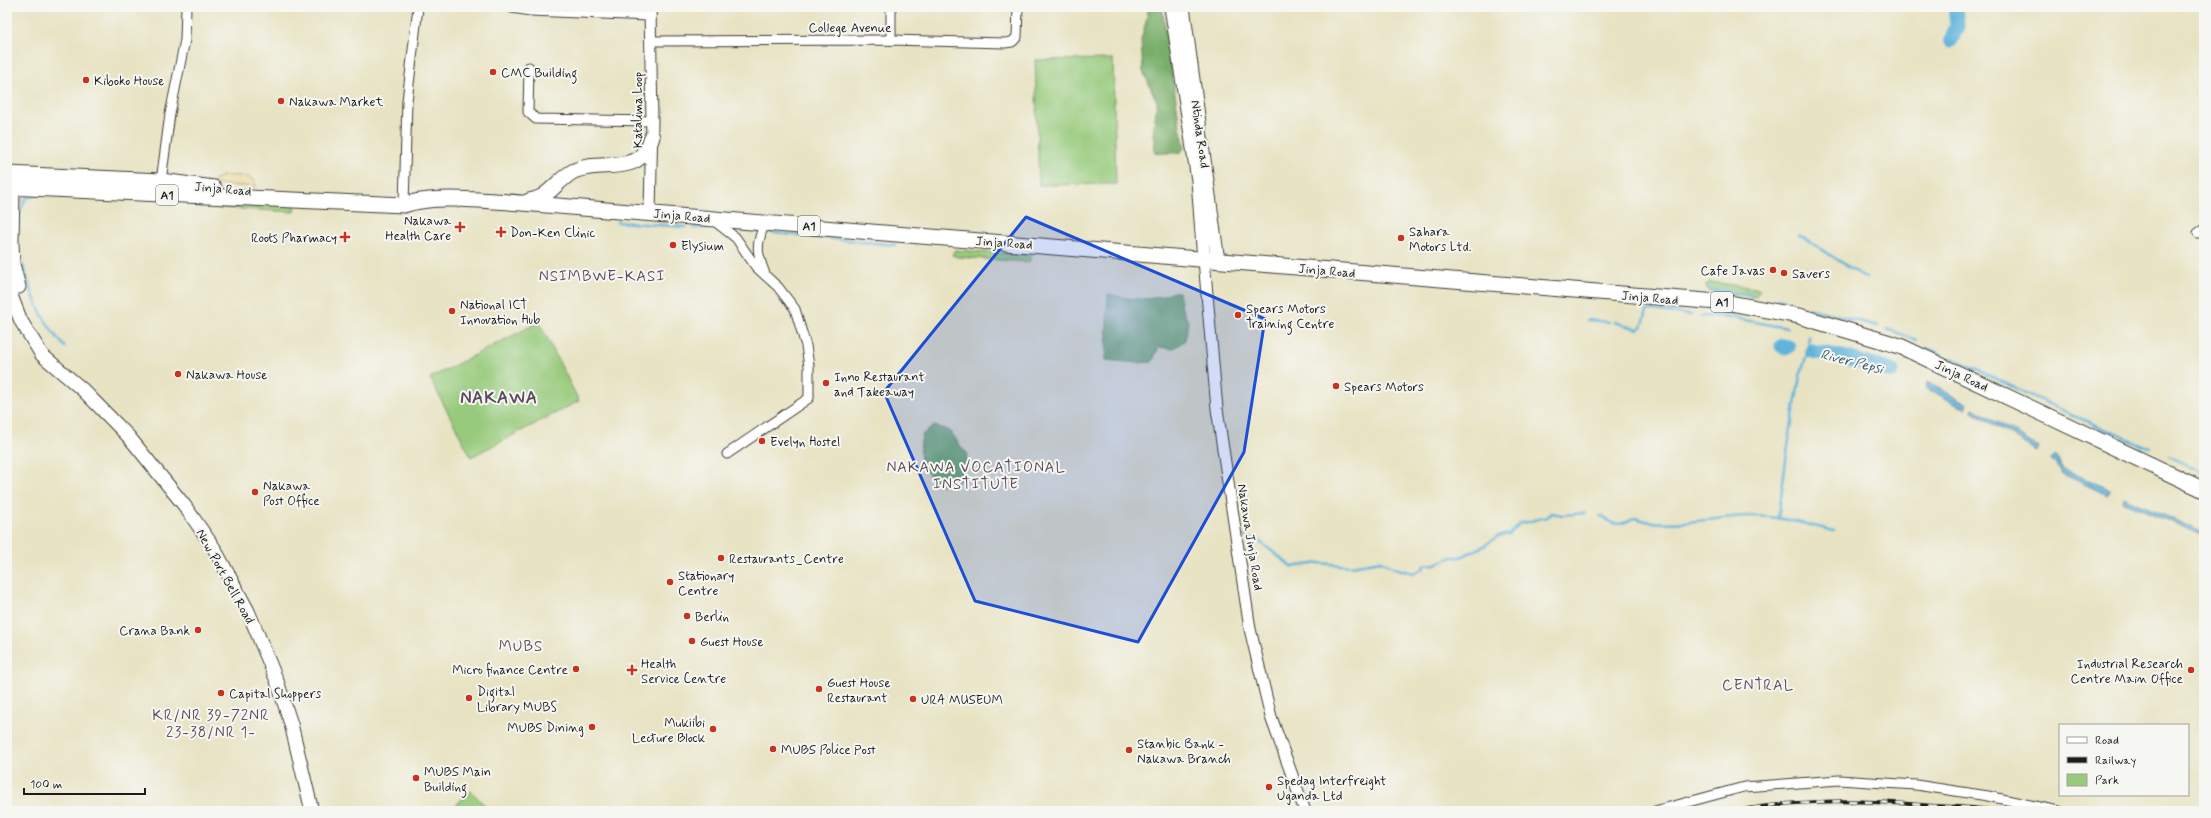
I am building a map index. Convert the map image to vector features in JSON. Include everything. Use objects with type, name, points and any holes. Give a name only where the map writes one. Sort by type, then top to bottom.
[{"type":"highway","points":[[522,203],[542,197],[566,176],[578,170],[594,166],[615,166],[634,161],[648,150],[652,137]]},
{"type":"highway","name":"Jinja Road","points":[[10,185],[23,174],[161,182],[219,189],[407,201]]},
{"type":"highway","name":"Jinja Road","points":[[10,185],[407,201],[464,199],[650,212],[1730,303],[1799,316],[1900,346],[2204,490]]},
{"type":"main road","name":"Ntinda Road","points":[[1171,7],[1198,187],[1211,260]]},
{"type":"main road","name":"Ntinda Road","points":[[1183,7],[1211,260]]},
{"type":"main road","name":"New Port Bell Road","points":[[10,185],[13,264],[22,300],[31,323],[44,347],[71,379],[111,418],[154,467],[214,548],[248,611],[277,681],[291,724],[312,811]]},
{"type":"main road","name":"New Port Bell Road","points":[[7,276],[17,311],[34,344],[50,363],[71,379]]},
{"type":"street","points":[[161,182],[170,114],[185,40],[186,7]]},
{"type":"street","points":[[407,201],[407,101],[418,7]]},
{"type":"street","points":[[512,7],[530,10],[650,11]]},
{"type":"street","points":[[891,7],[891,40]]},
{"type":"street","name":"College Avenue","points":[[651,41],[891,40],[1012,42],[1017,37],[1018,32],[1018,7]]},
{"type":"street","name":"Katalima Loop","points":[[650,11],[652,121],[650,212]]},
{"type":"street","points":[[529,67],[528,112],[536,119],[652,121]]},
{"type":"street","points":[[711,218],[736,238],[756,267],[766,275],[791,302],[798,317],[806,346],[809,366],[809,398],[727,454]]},
{"type":"street","points":[[765,222],[757,240],[757,254],[766,275]]},
{"type":"street","name":"Nakawa Jinja Road","points":[[1211,260],[1217,409],[1250,629],[1272,717],[1305,811]]},
{"type":"street","points":[[1655,811],[1744,787],[1839,780],[1916,785],[1988,796],[2059,811]]},
{"type":"highlighted area","points":[[1026,217],[1265,319],[1244,452],[1138,642],[975,601],[884,392]]},
{"type":"green space","points":[[1147,7],[1162,7],[1180,127],[1185,147],[1180,153],[1155,153],[1153,135],[1157,102],[1143,71],[1141,40],[1147,18]]},
{"type":"green space","points":[[1113,59],[1116,184],[1039,185],[1035,60]]},
{"type":"green space","points":[[205,200],[295,205],[294,212],[207,207]]},
{"type":"green space","points":[[955,250],[1032,255],[1029,262],[957,257],[952,255]]},
{"type":"green space","points":[[1709,282],[1756,288],[1760,290],[1755,297],[1708,291],[1706,285]]},
{"type":"green space","points":[[1179,292],[1182,309],[1188,321],[1185,340],[1173,349],[1159,347],[1152,362],[1138,363],[1106,360],[1108,294],[1133,299],[1149,299]]},
{"type":"green space","points":[[539,322],[579,401],[471,457],[430,378]]},
{"type":"green space","points":[[934,426],[947,430],[951,433],[967,453],[965,468],[959,481],[942,485],[925,470],[922,464],[920,452],[922,435]]},
{"type":"green space","points":[[471,791],[490,811],[449,811]]},
{"type":"sand","points":[[222,176],[248,177],[252,179],[256,187],[213,184],[215,180]]},
{"type":"water","points":[[1813,349],[1846,356],[1845,360],[1812,353]]},
{"type":"water","points":[[1853,358],[1892,369],[1891,373],[1852,364]]},
{"type":"water","points":[[1927,382],[1968,404],[1966,409],[1926,388]]},
{"type":"water","points":[[1973,408],[2038,447],[2036,451],[1972,411]]},
{"type":"water","points":[[2054,456],[2058,459],[2062,468],[2110,491],[2107,495],[2061,473],[2055,463],[2051,461]]},
{"type":"water","points":[[2123,497],[2204,533],[2204,536],[2122,501]]},
{"type":"waterway","points":[[1951,40],[1957,26],[1955,7]]},
{"type":"waterway","points":[[19,214],[26,198],[37,195]]},
{"type":"waterway","points":[[617,222],[686,227]]},
{"type":"waterway","points":[[693,228],[717,227]]},
{"type":"waterway","points":[[730,229],[759,232]]},
{"type":"waterway","points":[[764,232],[895,245]]},
{"type":"waterway","points":[[1799,235],[1866,278]]},
{"type":"waterway","points":[[23,265],[44,319],[65,347]]},
{"type":"waterway","points":[[1709,289],[1753,295]]},
{"type":"waterway","points":[[1778,299],[1791,302]]},
{"type":"waterway","points":[[1808,308],[1878,326]]},
{"type":"waterway","points":[[1614,322],[1638,329],[1642,327],[1647,311],[1652,310],[1691,315]]},
{"type":"waterway","points":[[1701,316],[1723,316],[1787,328]]},
{"type":"waterway","points":[[1587,320],[1609,322]]},
{"type":"waterway","points":[[1887,329],[1916,340]]},
{"type":"waterway","points":[[1778,518],[1788,446],[1800,376],[1808,351],[1809,336]]},
{"type":"waterway","name":"River Pepsi","points":[[1782,346],[1788,347]]},
{"type":"waterway","points":[[1927,348],[1941,354]]},
{"type":"waterway","name":"River Pepsi","points":[[1812,351],[1847,358],[1892,371]]},
{"type":"waterway","points":[[1952,358],[2076,416],[2151,448]]},
{"type":"waterway","points":[[2169,456],[2204,473]]},
{"type":"waterway","points":[[1243,536],[1259,541],[1292,567],[1319,563],[1351,566],[1381,561],[1394,568],[1413,573],[1423,569],[1424,565],[1436,564],[1452,557],[1461,557],[1484,546],[1498,536],[1509,534],[1520,523],[1546,518],[1551,513],[1563,515],[1585,513]]},
{"type":"waterway","points":[[1600,516],[1617,524],[1625,523],[1635,518],[1661,523],[1676,523],[1761,516],[1793,521],[1834,531]]},
{"type":"railway","points":[[1737,811],[1786,804],[1835,801],[1884,802],[1995,811]]},
{"type":"place","name":"CMC Building","points":[[493,72]]},
{"type":"place","name":"Kiboko House","points":[[86,80]]},
{"type":"place","name":"Nakawa Market","points":[[281,101]]},
{"type":"place","name":"Nakawa Health Care","points":[[460,227]]},
{"type":"place","name":"Don-Ken Clinic","points":[[501,232]]},
{"type":"place","name":"Roots Pharmacy","points":[[345,237]]},
{"type":"place","name":"Sahara Motors Ltd.","points":[[1401,238]]},
{"type":"place","name":"Elysium","points":[[673,245]]},
{"type":"place","name":"Cafe Javas","points":[[1773,270]]},
{"type":"place","name":"Savers","points":[[1784,273]]},
{"type":"place","name":"National ICT Innovation Hub","points":[[452,311]]},
{"type":"place","name":"Spears Motors Training Centre","points":[[1238,315]]},
{"type":"place","name":"Nakawa House","points":[[178,374]]},
{"type":"place","name":"Inno Restaurant and Takeaway","points":[[826,383]]},
{"type":"place","name":"Spears Motors","points":[[1336,386]]},
{"type":"place","name":"Evelyn Hostel","points":[[762,441]]},
{"type":"place","name":"Nakawa Post Office","points":[[255,492]]},
{"type":"place","name":"Restaurants_Centre","points":[[721,558]]},
{"type":"place","name":"Stationary Centre","points":[[670,582]]},
{"type":"place","name":"Berlin","points":[[687,616]]},
{"type":"place","name":"Crana Bank","points":[[198,630]]},
{"type":"place","name":"Guest House","points":[[692,641]]},
{"type":"place","name":"Micro finance Centre","points":[[576,669]]},
{"type":"place","name":"Health Service Centre","points":[[632,670]]},
{"type":"place","name":"Industrial Research Centre Main Office","points":[[2191,670]]},
{"type":"place","name":"Guest House Restaurant","points":[[819,689]]},
{"type":"place","name":"Capital Shoppers","points":[[221,693]]},
{"type":"place","name":"Digital Library MUBS","points":[[469,698]]},
{"type":"place","name":"URA MUSEUM","points":[[913,699]]},
{"type":"place","name":"MUBS Dining","points":[[592,727]]},
{"type":"place","name":"Mukiibi Lecture Block","points":[[713,729]]},
{"type":"place","name":"MUBS Police Post","points":[[773,749]]},
{"type":"place","name":"Stanbic Bank - Nakawa Branch","points":[[1129,750]]},
{"type":"place","name":"MUBS Main Building","points":[[416,778]]},
{"type":"place","name":"Spedag Interfreight Uganda Ltd","points":[[1269,787]]},
{"type":"district","name":"NSIMBWE-KASI","points":[[602,276]]},
{"type":"district","name":"NAKAWA","points":[[499,397]]},
{"type":"district","name":"NAKAWA VOCATIONAL INSTITUTE","points":[[976,476]]},
{"type":"district","name":"MUBS","points":[[521,646]]},
{"type":"district","name":"CENTRAL","points":[[1758,685]]},
{"type":"district","name":"KR/NR 39-72NR 23-38/NR 1-","points":[[211,724]]}]
